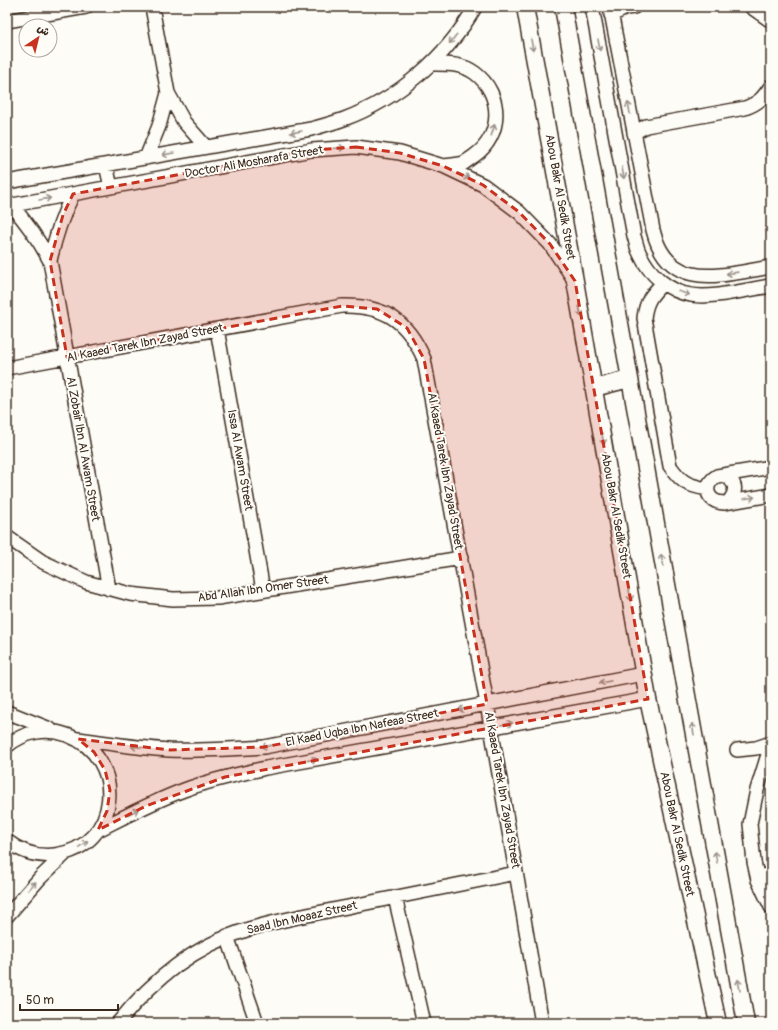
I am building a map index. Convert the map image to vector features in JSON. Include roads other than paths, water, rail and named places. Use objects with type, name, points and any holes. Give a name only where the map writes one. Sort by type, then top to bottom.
[{"type":"main road","name":"Abou Bakr Al Sedik Street","points":[[525,7],[594,388],[643,674],[718,1023]]},
{"type":"main road","points":[[562,7],[746,1023]]},
{"type":"main road","points":[[594,388],[629,379]]},
{"type":"street","points":[[7,21],[86,7]]},
{"type":"street","points":[[152,7],[168,93],[184,122],[206,147]]},
{"type":"street","name":"Doctor Ali Mosharafa Street","points":[[7,182],[311,129],[344,119],[376,104],[404,86],[431,64],[454,38],[475,7]]},
{"type":"street","points":[[592,7],[634,236],[640,254],[649,270],[662,283],[676,291],[690,296],[706,296],[771,286]]},
{"type":"street","points":[[634,7],[610,11],[656,243],[663,256],[673,265],[685,272],[698,276],[712,276],[771,267]]},
{"type":"street","points":[[751,7],[771,21]]},
{"type":"street","points":[[431,64],[454,64],[474,72],[489,89],[496,109],[494,131],[482,150],[464,162],[443,166]]},
{"type":"street","points":[[634,133],[646,126],[755,105],[771,86]]},
{"type":"street","points":[[146,158],[159,126],[168,93]]},
{"type":"street","name":"Doctor Ali Mosharafa Street","points":[[9,206],[312,150],[356,147],[400,153],[443,166],[483,185],[519,212],[550,244],[575,281]]},
{"type":"street","points":[[106,165],[111,187]]},
{"type":"street","name":"Al Zobair Ibn Al Awam Street","points":[[50,261],[60,223],[73,194]]},
{"type":"street","name":"Al Zobair Ibn Al Awam Street","points":[[9,206],[26,222],[40,241],[50,261],[109,589]]},
{"type":"street","points":[[662,283],[649,298],[645,308],[644,318],[670,466],[679,478],[691,486],[708,489]]},
{"type":"street","name":"Al Kaaed Tarek Ibn Zayad Street","points":[[7,368],[342,306],[360,306],[377,309],[393,317],[407,328],[417,343],[424,359],[487,704],[542,1023]]},
{"type":"street","name":"Issa Al Awam Street","points":[[217,329],[263,590]]},
{"type":"street","points":[[771,467],[717,476],[708,484],[709,495],[713,500],[718,502],[771,494]]},
{"type":"street","points":[[723,475],[729,478],[733,483],[735,490],[734,496],[729,501]]},
{"type":"street","name":"Abd Allah Ibn Omer Street","points":[[7,537],[43,562],[86,582],[109,589],[151,597],[196,599],[218,598],[460,558]]},
{"type":"street","name":"El Kaed Uqba Ibn Nafeaa Street","points":[[78,739],[134,747],[170,750],[217,750],[264,747],[643,674]]},
{"type":"street","name":"El Kaed Uqba Ibn Nafeaa Street","points":[[98,830],[152,803],[225,777],[266,768],[648,699]]},
{"type":"street","points":[[7,712],[78,739],[94,752],[105,770],[110,790],[107,811],[98,830],[84,844],[66,853],[40,878],[7,916]]},
{"type":"street","points":[[7,746],[17,738],[37,732],[58,732]]},
{"type":"street","points":[[737,750],[756,748],[771,744]]},
{"type":"street","points":[[771,744],[757,790],[750,824],[754,862],[758,880],[771,908]]},
{"type":"street","points":[[7,842],[26,853],[46,856],[66,853]]},
{"type":"street","name":"Saad Ibn Moaaz Street","points":[[118,1023],[148,988],[173,967],[195,953],[228,936],[270,923],[516,873]]},
{"type":"street","points":[[758,880],[766,875],[771,875]]},
{"type":"street","points":[[396,897],[424,1023]]},
{"type":"street","points":[[228,936],[257,1023]]}]
